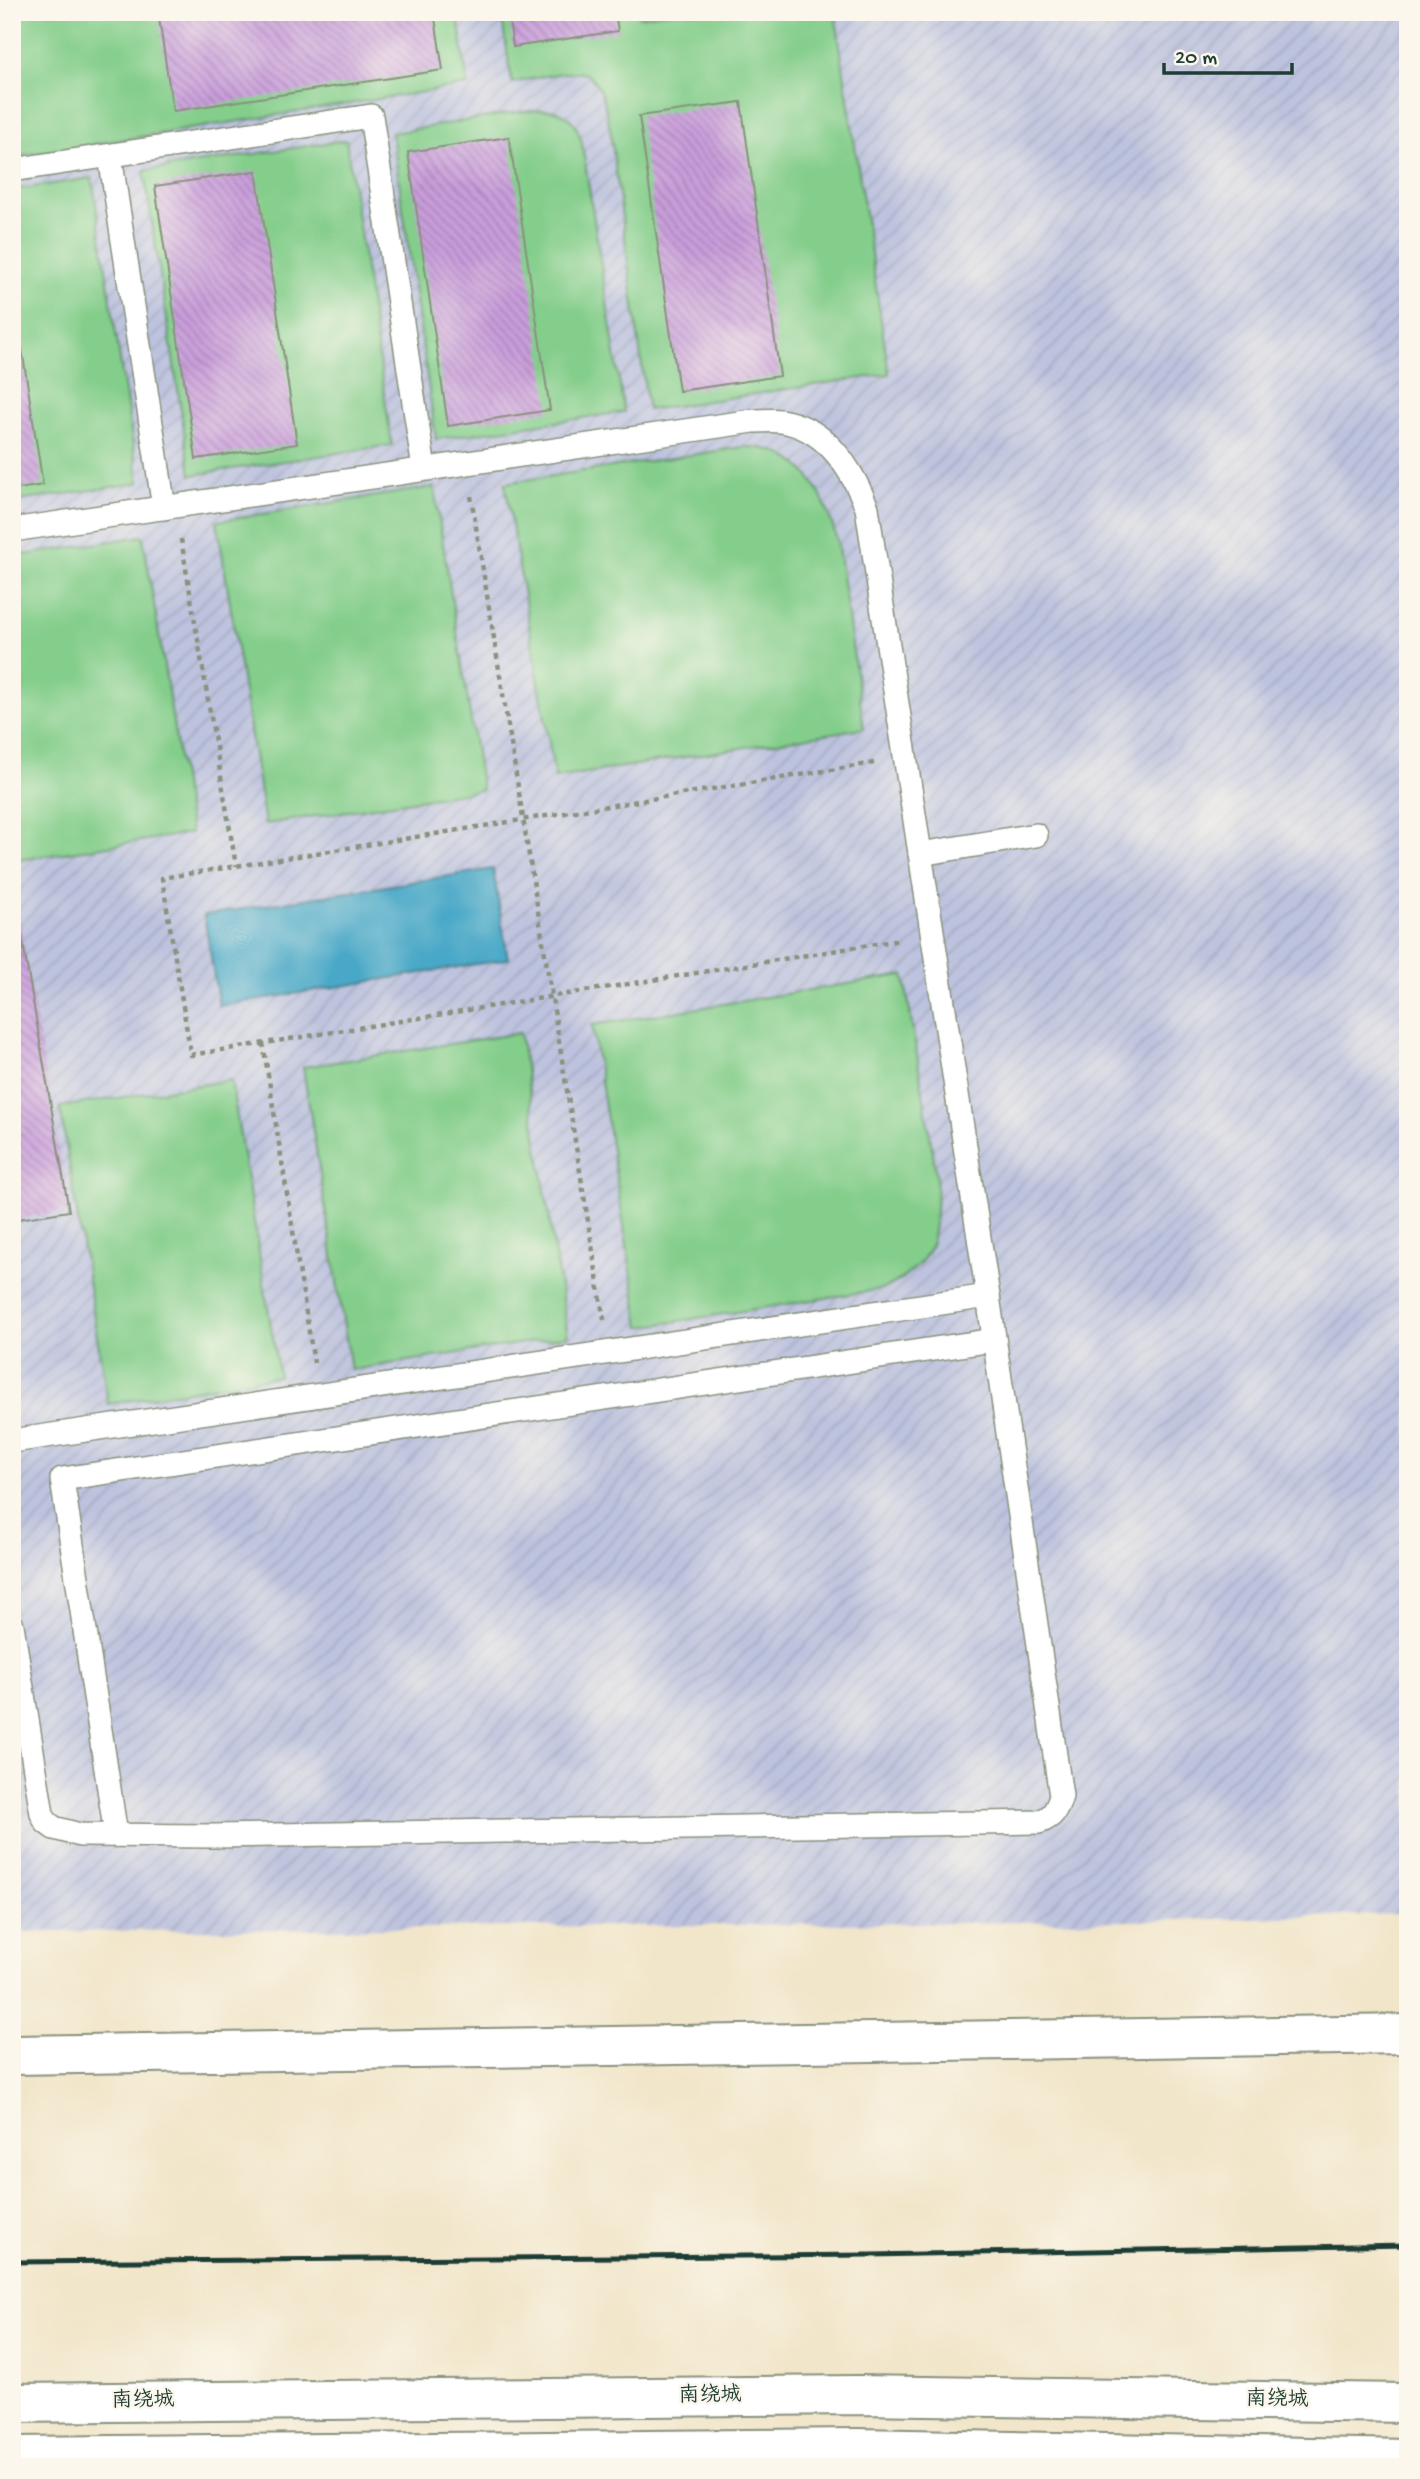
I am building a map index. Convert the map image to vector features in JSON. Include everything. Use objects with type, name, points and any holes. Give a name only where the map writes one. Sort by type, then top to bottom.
[{"type":"main road","points":[[12,2055],[1408,2034]]},
{"type":"main road","name":"南绕城","points":[[12,2403],[857,2395],[1408,2403]]},
{"type":"main road","points":[[12,2456],[857,2448],[1408,2459]]},
{"type":"lane","points":[[12,170],[371,117],[424,469]]},
{"type":"lane","points":[[110,156],[169,507]]},
{"type":"lane","points":[[12,530],[754,421],[782,421],[803,428],[841,456],[856,479],[867,508],[988,1296],[1061,1796],[1057,1809],[1050,1818],[1039,1822],[213,1836],[80,1835],[54,1828],[46,1822],[42,1814],[18,1702],[12,1625]]},
{"type":"lane","points":[[920,854],[1036,835]]},
{"type":"lane","points":[[12,1441],[988,1296]]},
{"type":"lane","points":[[116,1835],[62,1479],[994,1340]]},
{"type":"path","points":[[465,463],[610,1352]]},
{"type":"path","points":[[169,507],[236,866]]},
{"type":"path","points":[[905,758],[162,878],[191,1055],[932,935]]},
{"type":"path","points":[[263,1043],[319,1395]]},
{"type":"shaded area","points":[[12,12],[1408,12],[1408,1914],[1135,1921],[12,1932]]},
{"type":"green space","points":[[12,12],[457,12],[468,85],[12,157]]},
{"type":"green space","points":[[501,12],[638,12],[639,17],[670,12],[835,12],[889,374],[648,410],[610,128],[601,93],[589,76],[575,72],[512,83]]},
{"type":"green space","points":[[546,110],[566,115],[577,129],[582,143],[624,412],[436,439],[392,133],[518,112]]},
{"type":"green space","points":[[346,140],[392,445],[191,475],[144,171]]},
{"type":"green space","points":[[92,178],[139,483],[12,502],[12,190]]},
{"type":"green space","points":[[743,447],[763,448],[795,462],[817,488],[825,504],[837,540],[864,728],[555,778],[505,483]]},
{"type":"green space","points":[[434,487],[482,790],[265,824],[217,521]]},
{"type":"green space","points":[[143,536],[191,833],[19,860],[12,817],[12,557]]},
{"type":"green space","points":[[904,975],[936,1173],[932,1242],[921,1262],[897,1282],[883,1289],[640,1327],[592,1025]]},
{"type":"green space","points":[[520,1033],[568,1336],[351,1370],[303,1067]]},
{"type":"green space","points":[[231,1080],[279,1376],[108,1404],[60,1107]]},
{"type":"water","points":[[493,869],[508,959],[219,1006],[204,915]]},
{"type":"building","points":[[158,12],[434,12],[443,70],[173,111]]},
{"type":"building","points":[[508,12],[615,12],[618,31],[513,47]]},
{"type":"building","points":[[741,102],[780,376],[679,391],[639,116]]},
{"type":"building","points":[[509,137],[550,410],[448,426],[408,152]]},
{"type":"building","points":[[256,171],[297,444],[196,459],[155,186]]},
{"type":"building","points":[[12,285],[43,485],[12,490]]},
{"type":"building","points":[[12,879],[69,1211],[12,1220]]},
{"type":"railway","points":[[12,2262],[870,2255],[1408,2245]]}]
